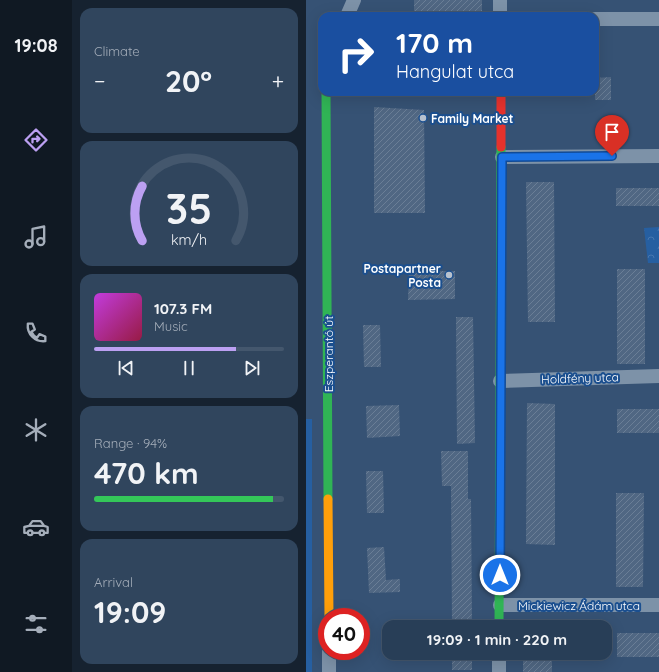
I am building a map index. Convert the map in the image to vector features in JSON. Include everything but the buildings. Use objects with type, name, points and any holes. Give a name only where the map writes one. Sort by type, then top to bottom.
[{"type":"street","points":[[340,12],[343,0]]},
{"type":"street","points":[[349,12],[354,0]]},
{"type":"street","points":[[500,0],[500,12]]},
{"type":"street","points":[[599,19],[659,19]]},
{"type":"street","name":"Eszperantó út","points":[[326,96],[329,608]]},
{"type":"street","points":[[499,620],[501,96]]},
{"type":"street","points":[[502,157],[659,156]]},
{"type":"street","name":"Holdfény utca","points":[[500,381],[659,376]]},
{"type":"street","name":"Mickiewicz Ádám utca","points":[[500,605],[659,605]]},
{"type":"street","points":[[329,660],[329,672]]},
{"type":"street","points":[[499,660],[499,672]]},
{"type":"green space","points":[[659,227],[659,263],[648,263],[644,228]]},
{"type":"green space","points":[[306,419],[312,419],[312,672],[306,672]]},
{"type":"traffic: fast","points":[[326,96],[328,499]]},
{"type":"traffic: fast","points":[[499,620],[501,147]]},
{"type":"traffic: slow","points":[[328,499],[329,608]]},
{"type":"traffic: jam","points":[[501,96],[501,147]]},
{"type":"place","name":"Family Market","points":[[423,118]]},
{"type":"place","name":"Postapartner Posta","points":[[449,275]]},
{"type":"route","points":[[500,575],[502,157],[612,156]]}]
